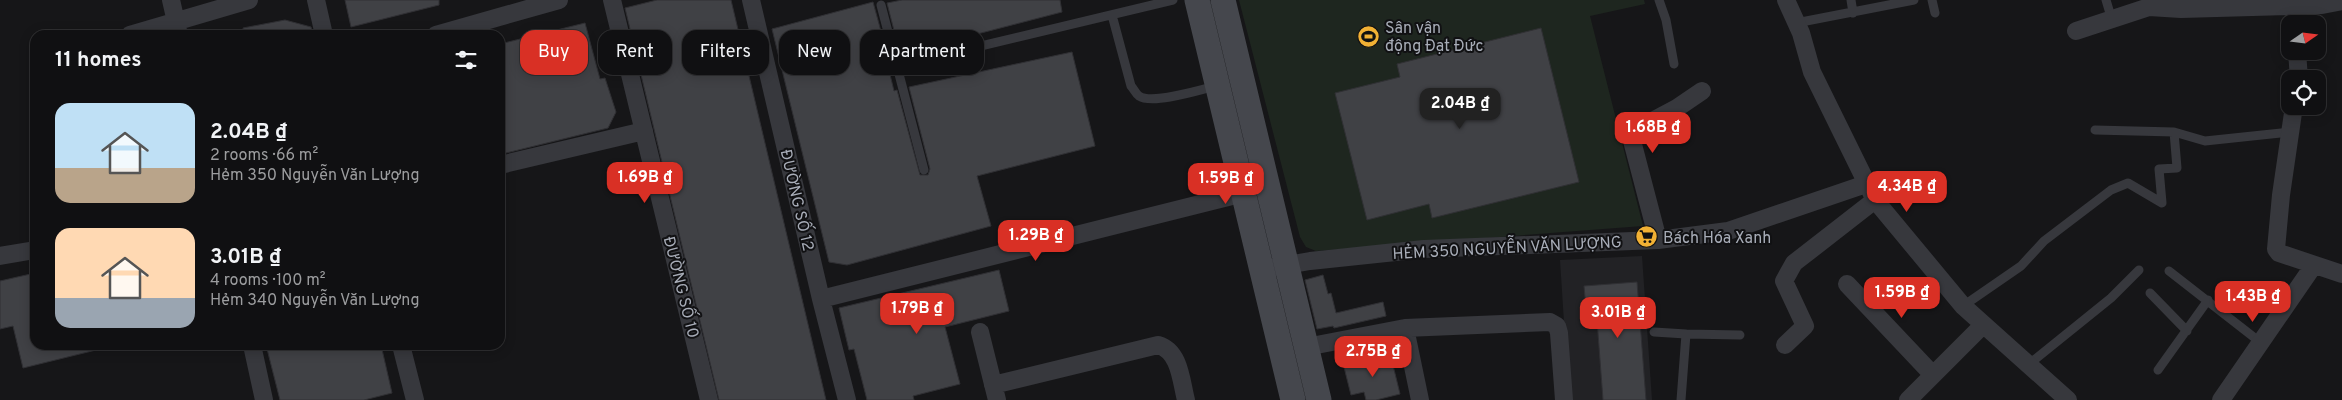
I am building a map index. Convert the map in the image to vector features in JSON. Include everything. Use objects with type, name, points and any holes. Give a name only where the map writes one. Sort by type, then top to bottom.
[{"type":"street","points":[[171,0],[177,28]]},
{"type":"street","points":[[164,30],[177,28],[249,0]]},
{"type":"street","points":[[316,0],[323,30]]},
{"type":"street","points":[[454,30],[559,0]]},
{"type":"street","name":"ĐƯỜNG SỐ 10","points":[[612,0],[709,400]]},
{"type":"street","name":"ĐƯỜNG SỐ 12","points":[[751,0],[821,299],[847,400]]},
{"type":"street","points":[[1198,0],[1293,400]]},
{"type":"street","points":[[1223,0],[1318,400]]},
{"type":"street","points":[[1786,0],[1796,22],[1812,72],[1875,200],[1963,306],[2068,400]]},
{"type":"street","points":[[2076,31],[2149,7],[2181,5],[2294,5],[2342,1]]},
{"type":"street","points":[[2294,5],[2295,15]]},
{"type":"street","points":[[1658,240],[1630,133],[1677,108],[1702,91]]},
{"type":"street","points":[[2293,115],[2281,195],[2276,249],[2279,253],[2342,274]]},
{"type":"street","points":[[505,164],[644,131]]},
{"type":"street","name":"HẺM 350 NGUYỄN VĂN LƯỢNG","points":[[1262,271],[1286,265],[1424,249],[1658,240],[1728,231],[1866,184]]},
{"type":"street","points":[[821,299],[1244,193]]},
{"type":"street","points":[[1785,345],[1805,326],[1784,281],[1794,263],[1875,200]]},
{"type":"street","points":[[0,256],[30,251]]},
{"type":"street","points":[[2221,400],[2314,265]]},
{"type":"street","points":[[1847,284],[1933,375]]},
{"type":"street","points":[[1306,347],[1405,328],[1550,322],[1557,326],[1559,332],[1564,400]]},
{"type":"street","points":[[1908,400],[1983,325]]},
{"type":"street","points":[[1405,328],[1420,400]]},
{"type":"street","points":[[980,332],[995,392],[1158,346],[1168,349],[1175,359],[1186,400]]},
{"type":"street","points":[[253,350],[264,400]]},
{"type":"street","points":[[402,350],[415,400]]},
{"type":"lane","points":[[984,45],[1173,0]]},
{"type":"lane","points":[[1659,0],[1666,20],[1674,64]]},
{"type":"lane","points":[[1850,0],[1853,13]]},
{"type":"lane","points":[[1796,22],[1853,13],[1914,0]]},
{"type":"lane","points":[[1932,0],[1935,13]]},
{"type":"lane","points":[[2106,0],[2112,20]]},
{"type":"lane","points":[[881,6],[887,30]]},
{"type":"lane","points":[[1112,15],[1132,86],[1139,96],[1147,98],[1173,97],[1218,85]]},
{"type":"lane","points":[[899,75],[924,170]]},
{"type":"lane","points":[[2095,130],[2174,132],[2205,141],[2290,132]]},
{"type":"lane","points":[[1963,306],[2021,266],[2044,240],[2111,190],[2128,183],[2162,203],[2159,169],[2177,168],[2174,132]]},
{"type":"lane","points":[[2028,365],[2111,298],[2139,270]]},
{"type":"lane","points":[[2169,271],[2260,342]]},
{"type":"lane","points":[[2150,293],[2187,331]]},
{"type":"lane","points":[[2158,370],[2208,300]]},
{"type":"lane","points":[[1654,332],[1740,334]]},
{"type":"lane","points":[[1681,400],[1686,334]]},
{"type":"shaded area","points":[[1239,0],[1644,0],[1645,4],[1590,16],[1643,226],[1316,251],[1306,247],[1300,237]]},
{"type":"shaded area","points":[[1642,256],[1652,400],[1569,400],[1560,260]]},
{"type":"building","points":[[345,0],[439,0],[439,5],[351,27]]},
{"type":"building","points":[[657,0],[731,0],[738,30],[682,30],[682,75],[749,75],[826,400],[719,400],[641,75],[672,75],[672,30],[630,30],[625,8]]},
{"type":"building","points":[[902,0],[1060,0],[1062,12],[984,32],[984,30],[894,30],[887,3]]},
{"type":"building","points":[[873,2],[881,30],[860,30],[860,75],[890,75],[894,91],[897,90],[920,175],[928,175],[930,169],[909,87],[965,75],[984,75],[984,71],[1072,52],[1095,146],[977,176],[991,226],[847,265],[829,262],[783,75],[850,75],[850,30],[779,30],[779,58],[772,29]]},
{"type":"building","points":[[285,20],[311,27],[312,30],[243,30],[243,28]]},
{"type":"building","points":[[585,23],[587,30],[557,30]]},
{"type":"building","points":[[1541,28],[1579,182],[1432,218],[1429,204],[1367,220],[1335,93],[1400,77],[1397,64]]},
{"type":"building","points":[[588,34],[598,75],[600,79],[605,78],[616,112],[608,128],[505,153],[505,43],[520,39],[520,75],[588,75]]},
{"type":"building","points":[[999,270],[1009,311],[945,327],[960,384],[913,396],[914,400],[867,400],[854,349],[849,350],[839,308]]},
{"type":"building","points":[[30,274],[30,350],[96,350],[23,368],[13,326],[0,329],[0,281]]},
{"type":"building","points":[[1323,275],[1328,294],[1331,293],[1336,313],[1383,302],[1386,316],[1334,328],[1333,326],[1317,329],[1305,280]]},
{"type":"building","points":[[1637,282],[1646,400],[1603,400],[1597,320],[1587,320],[1584,286]]},
{"type":"building","points":[[267,350],[382,350],[392,393],[364,400],[280,400]]},
{"type":"building","points":[[1390,353],[1400,394],[1376,400],[1366,400],[1364,392],[1351,395],[1344,367],[1346,367],[1345,364]]},
{"type":"place","name":"Sân vận động Đạt Đức","points":[[1369,36]]},
{"type":"place","name":"Bách Hóa Xanh","points":[[1647,237]]}]
